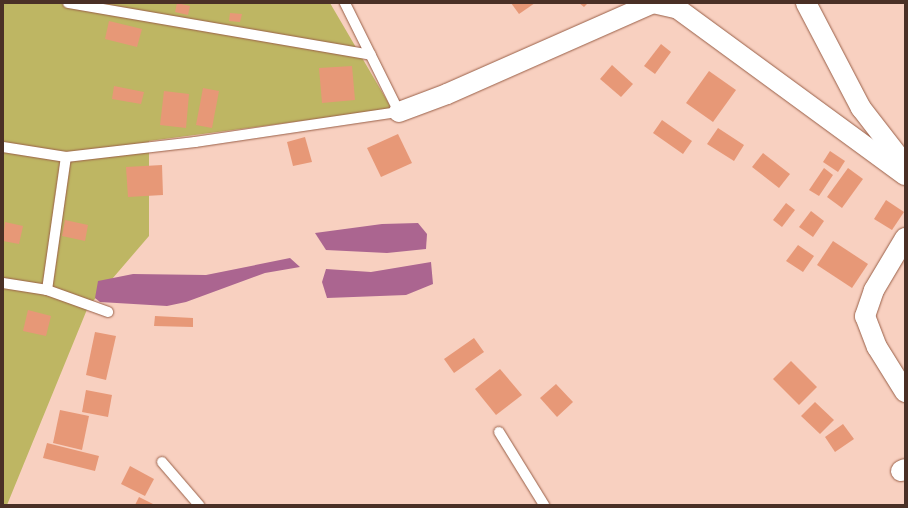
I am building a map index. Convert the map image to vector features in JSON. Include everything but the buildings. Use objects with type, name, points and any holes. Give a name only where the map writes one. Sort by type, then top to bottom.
[{"type":"street","points":[[399,112],[447,94],[653,3],[678,9],[905,165]]},
{"type":"street","points":[[806,3],[861,108],[905,165]]},
{"type":"street","points":[[905,238],[874,290],[865,316],[877,347],[905,392]]},
{"type":"lane","points":[[68,3],[371,55]]},
{"type":"lane","points":[[3,146],[66,157],[195,142],[399,112],[345,3]]},
{"type":"lane","points":[[47,290],[66,157]]},
{"type":"lane","points":[[3,283],[47,290],[108,312]]},
{"type":"lane","points":[[499,432],[544,505]]},
{"type":"lane","points":[[162,462],[199,505]]},
{"type":"shaded area","points":[[3,3],[330,3],[392,109],[149,141],[149,236],[88,307],[7,505],[3,505]]},
{"type":"shaded area","points":[[418,223],[427,234],[426,249],[387,253],[326,250],[315,233],[382,224]]},
{"type":"shaded area","points":[[290,258],[300,267],[265,273],[186,302],[167,306],[100,302],[95,298],[98,281],[133,274],[206,275]]},
{"type":"shaded area","points":[[431,262],[433,284],[406,295],[327,298],[322,282],[326,269],[371,272]]}]
